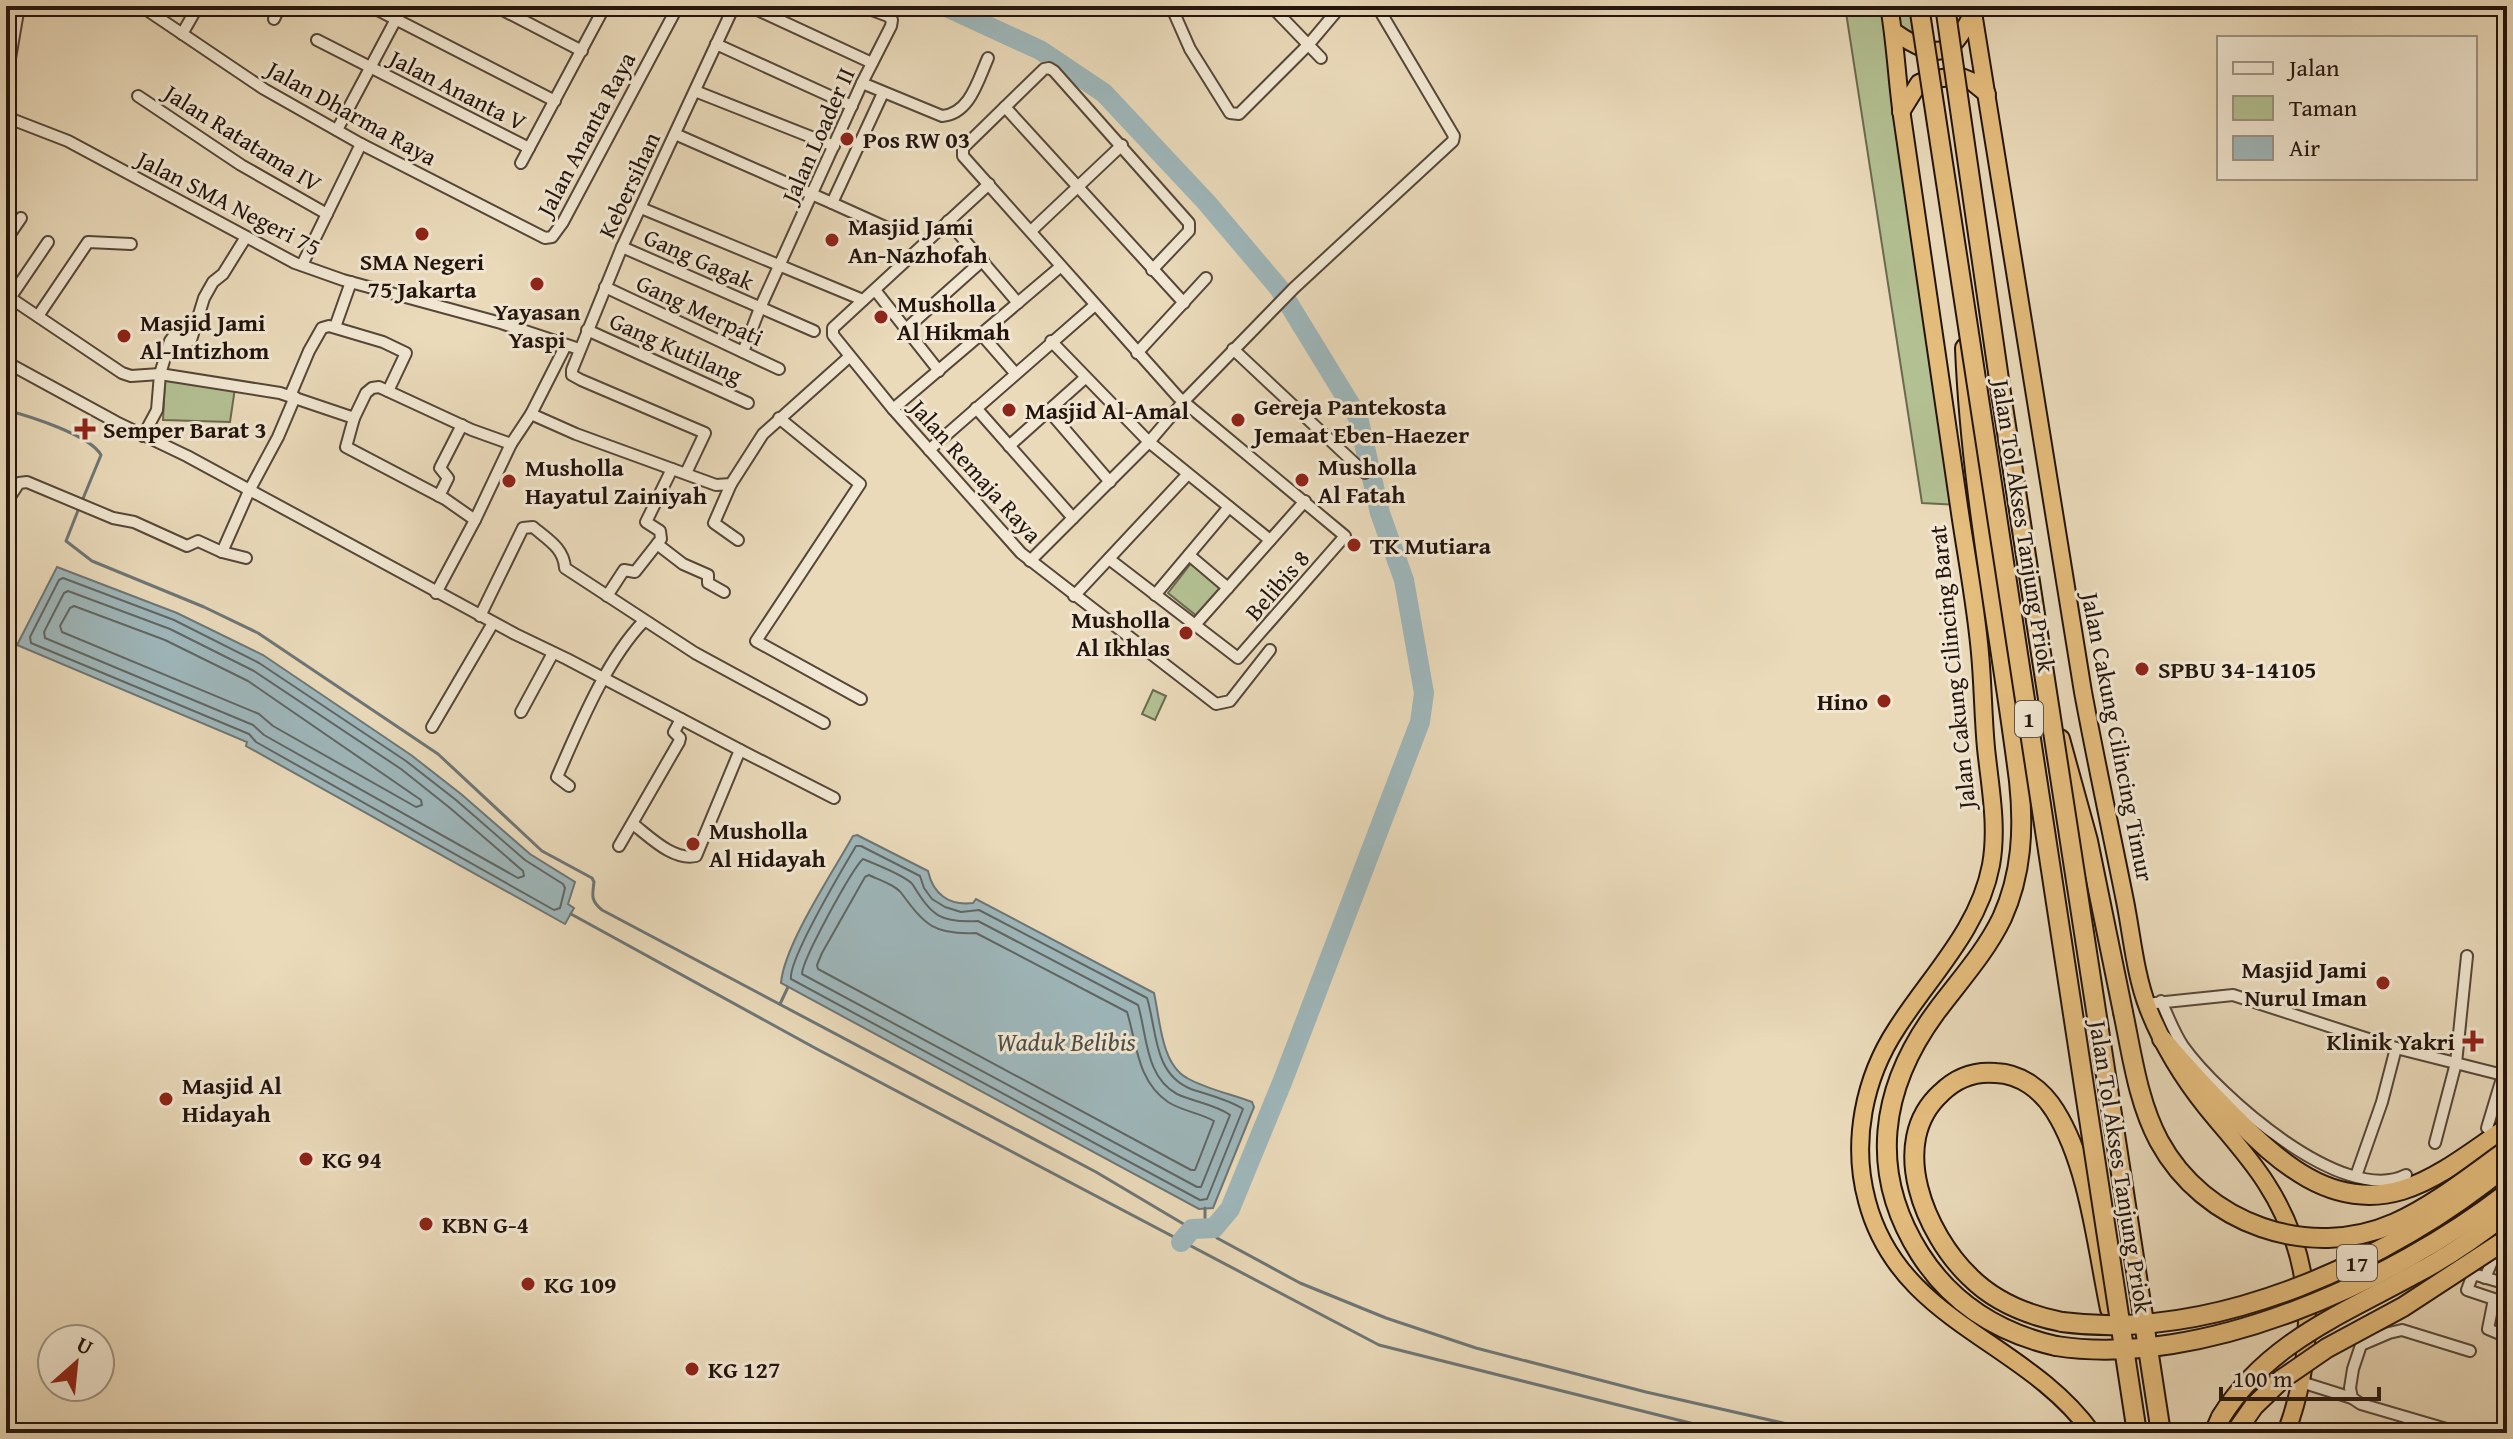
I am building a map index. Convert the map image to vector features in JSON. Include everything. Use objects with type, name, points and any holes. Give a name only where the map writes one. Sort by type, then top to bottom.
[{"type":"highway","name":"Jalan Cakung Cilincing Barat","points":[[1889,6],[1901,112],[1978,632],[1994,836],[1986,885],[1966,929],[1896,1028],[1876,1066],[1864,1106],[1862,1181],[1867,1204],[1883,1240],[1920,1293],[1958,1324],[2042,1379],[2078,1413],[2092,1433]]},
{"type":"highway","name":"Jalan Tol Akses Tanjung Priok","points":[[1919,6],[2137,1433]]},
{"type":"highway","name":"Jalan Tol Akses Tanjung Priok","points":[[1945,6],[2161,1433]]},
{"type":"highway","points":[[1893,31],[1925,50],[1945,48],[1954,43],[1972,10]]},
{"type":"highway","name":"Jalan Cakung Cilincing Timur","points":[[1972,10],[2103,804],[2162,1039],[2193,1090],[2266,1182],[2290,1229],[2301,1262],[2307,1297],[2308,1337],[2301,1382],[2286,1433]]},
{"type":"highway","points":[[1901,112],[1919,83],[1926,80],[1959,76],[1987,94]]},
{"type":"highway","name":"17","points":[[1963,284],[1973,459],[2019,781],[2021,840],[2012,892],[1994,932],[1920,1035],[1902,1068],[1887,1127],[1890,1180],[1906,1229],[1929,1268],[1956,1297],[1994,1325],[2038,1342],[2089,1350],[2138,1349],[2191,1340],[2259,1322],[2347,1288],[2437,1240],[2507,1193]]},
{"type":"highway","points":[[2048,698],[2088,841],[2143,1101],[2167,1155],[2193,1186],[2224,1210],[2261,1228],[2299,1237],[2338,1238],[2380,1229],[2407,1217],[2507,1150]]},
{"type":"highway","points":[[2162,1039],[2270,1152],[2297,1173],[2325,1187],[2364,1194],[2404,1189],[2436,1174],[2507,1128]]},
{"type":"highway","name":"17","points":[[2137,1433],[2123,1371],[2117,1340],[2114,1324],[2091,1216],[2068,1136],[2054,1110],[2031,1085],[2001,1073],[1965,1077],[1935,1098],[1918,1133],[1915,1158],[1918,1187],[1942,1243],[1977,1284],[2015,1308],[2062,1322],[2110,1326],[2120,1326],[2129,1326],[2187,1317],[2255,1300],[2365,1259],[2439,1216],[2507,1165]]},
{"type":"highway","points":[[2214,1433],[2242,1387],[2276,1353],[2305,1333],[2440,1260],[2507,1213]]},
{"type":"highway","points":[[2235,1433],[2268,1391],[2300,1365],[2403,1307],[2507,1239]]},
{"type":"street","points":[[6,76],[18,6]]},
{"type":"street","name":"Jalan Dharma Raya","points":[[141,6],[264,89],[361,144],[535,235],[552,237]]},
{"type":"street","points":[[182,34],[198,6]]},
{"type":"street","points":[[274,19],[280,6]]},
{"type":"street","points":[[370,6],[555,101]]},
{"type":"street","points":[[337,130],[403,6]]},
{"type":"street","points":[[495,6],[582,51]]},
{"type":"street","points":[[521,163],[605,6]]},
{"type":"street","name":"Jalan Ananta Raya","points":[[552,237],[563,222],[678,6]]},
{"type":"street","name":"Kebersihan","points":[[686,473],[705,433],[581,380],[572,375],[572,370],[622,247],[734,6]]},
{"type":"street","points":[[749,6],[872,63]]},
{"type":"street","name":"Jalan Loader II","points":[[743,352],[862,83],[891,26],[892,20],[888,16],[861,6]]},
{"type":"street","points":[[1171,6],[1190,49],[1230,113],[1239,114],[1309,44],[1341,6]]},
{"type":"street","points":[[1271,6],[1321,58]]},
{"type":"street","points":[[1030,561],[1149,442],[1184,401],[1294,288],[1454,139],[1377,6]]},
{"type":"street","name":"Jalan Ananta V","points":[[317,40],[529,148]]},
{"type":"street","points":[[716,44],[852,106]]},
{"type":"street","points":[[862,83],[942,116],[954,116],[966,104],[988,58]]},
{"type":"street","points":[[1109,559],[1194,626],[1305,501],[1184,401],[1060,267],[961,151],[1049,68],[1122,145],[1191,227],[1152,270]]},
{"type":"street","points":[[695,91],[834,146]]},
{"type":"street","points":[[832,203],[883,93]]},
{"type":"street","name":"Jalan Ratatama IV","points":[[138,96],[241,165],[327,214]]},
{"type":"street","points":[[1005,107],[1184,303]]},
{"type":"street","name":"Jalan SMA Negeri 75","points":[[6,117],[68,141],[302,265],[579,349]]},
{"type":"street","points":[[675,134],[894,231]]},
{"type":"street","points":[[302,265],[361,144]]},
{"type":"street","points":[[1031,231],[1122,145]]},
{"type":"street","name":"Jalan Remaja Raya","points":[[989,184],[832,331],[849,357],[893,409],[1030,561],[1216,704],[1230,701],[1270,650]]},
{"type":"street","points":[[641,208],[863,300]]},
{"type":"street","points":[[6,240],[21,218]]},
{"type":"street","points":[[948,221],[1018,303]]},
{"type":"street","points":[[143,436],[157,410],[160,374],[170,341],[173,337],[186,342],[191,340],[201,306],[213,282],[222,276],[246,237]]},
{"type":"street","points":[[48,242],[8,297],[122,373],[131,376],[160,374],[293,396],[354,418]]},
{"type":"street","points":[[38,316],[88,242],[131,244]]},
{"type":"street","name":"Gang Gagak","points":[[622,247],[814,331]]},
{"type":"street","points":[[907,328],[983,260]]},
{"type":"street","points":[[893,409],[1060,267]]},
{"type":"street","points":[[1137,353],[1206,278]]},
{"type":"street","points":[[335,327],[351,282]]},
{"type":"street","name":"Gang Merpati","points":[[605,287],[779,369]]},
{"type":"street","points":[[875,290],[939,371]]},
{"type":"street","points":[[929,450],[1095,305]]},
{"type":"street","points":[[222,552],[249,491],[278,437],[324,327],[335,327],[383,342],[406,353],[388,391]]},
{"type":"street","name":"Gang Kutilang","points":[[587,330],[748,403]]},
{"type":"street","points":[[981,334],[1015,373]]},
{"type":"street","points":[[1051,341],[1149,442],[1270,540]]},
{"type":"street","points":[[436,593],[511,444],[531,414],[566,345]]},
{"type":"street","points":[[1233,349],[1365,473]]},
{"type":"street","points":[[738,540],[714,523],[731,484],[754,446],[779,418],[849,357]]},
{"type":"street","points":[[6,362],[143,436],[187,456],[436,593],[834,798]]},
{"type":"street","points":[[1009,446],[1085,378]]},
{"type":"street","points":[[475,520],[439,496],[346,447],[354,418],[366,393],[372,388],[388,391],[511,444]]},
{"type":"street","points":[[976,408],[1073,518]]},
{"type":"street","points":[[1049,411],[1110,482]]},
{"type":"street","points":[[531,414],[576,434],[716,485],[731,484]]},
{"type":"street","points":[[779,418],[860,484],[756,641],[861,699]]},
{"type":"street","points":[[439,496],[448,478],[440,468],[462,425]]},
{"type":"street","points":[[607,596],[624,570],[635,572],[663,535],[646,522],[672,469]]},
{"type":"street","points":[[1074,596],[1187,475]]},
{"type":"street","points":[[6,503],[22,482],[113,518],[134,522],[187,546],[198,541],[246,558]]},
{"type":"street","name":"Belibis 8","points":[[1194,626],[1238,658],[1345,536],[1305,501]]},
{"type":"street","points":[[1155,595],[1229,507]]},
{"type":"street","points":[[480,616],[523,528],[533,527],[559,550],[564,557],[565,568],[695,653],[824,723]]},
{"type":"street","points":[[657,544],[683,564],[708,575],[708,583],[724,592]]},
{"type":"street","points":[[1189,555],[1228,588]]},
{"type":"street","points":[[569,786],[557,777],[604,678],[629,636],[644,621]]},
{"type":"street","points":[[432,727],[493,623]]},
{"type":"street","points":[[521,712],[553,653]]},
{"type":"street","points":[[619,846],[679,742],[680,738],[674,732],[681,719]]},
{"type":"street","points":[[633,824],[666,849],[688,857],[696,856],[740,750]]},
{"type":"street","points":[[2435,1143],[2456,1063],[2467,956]]},
{"type":"street","points":[[2406,1175],[2396,1180],[2356,1176],[2294,1149],[2264,1127],[2183,1045],[2154,1003],[2233,995],[2396,1048],[2505,1075],[2487,1128]]},
{"type":"street","points":[[2356,1176],[2382,1102],[2396,1048]]},
{"type":"street","points":[[2485,1278],[2507,1226]]},
{"type":"street","points":[[2507,1284],[2473,1274],[2468,1291],[2494,1299],[2488,1329],[2507,1337]]},
{"type":"street","points":[[2352,1398],[2350,1388],[2361,1345],[2395,1330],[2470,1351]]},
{"type":"street","points":[[2301,1382],[2352,1398],[2361,1404],[2460,1433]]},
{"type":"green space","points":[[1845,6],[1920,6],[1928,50],[1894,32],[1959,505],[1922,503]]},
{"type":"green space","points":[[165,380],[235,388],[230,422],[163,420]]},
{"type":"green space","points":[[1192,562],[1222,586],[1198,617],[1168,593]]},
{"type":"green space","points":[[1153,690],[1166,696],[1155,720],[1142,714]]},
{"type":"water","points":[[57,567],[177,613],[263,655],[411,755],[530,854],[575,882],[568,904],[574,908],[565,924],[246,746],[247,742],[17,645]]},
{"type":"water","name":"Waduk Belibis","points":[[857,835],[928,871],[943,897],[964,903],[973,903],[976,899],[1154,993],[1163,1040],[1178,1071],[1202,1085],[1252,1102],[1254,1107],[1213,1208],[1199,1209],[781,983],[784,967],[800,929],[853,836]]},
{"type":"waterway","points":[[944,6],[1040,50],[1104,93],[1207,203],[1279,288],[1358,417],[1380,513],[1404,580],[1424,693],[1420,722],[1283,1080],[1230,1209],[1214,1228],[1192,1229],[1181,1242]]},
{"type":"waterway","points":[[6,410],[85,440],[101,455],[82,501]]},
{"type":"waterway","points":[[79,508],[66,541],[92,561],[258,633],[438,754],[542,851],[592,878],[593,898],[602,910],[1096,1172],[1192,1229]]},
{"type":"waterway","points":[[571,914],[815,1048],[1379,1345],[1730,1433]]},
{"type":"waterway","points":[[780,1004],[788,987]]},
{"type":"waterway","points":[[1205,1208],[1205,1228]]},
{"type":"waterway","points":[[1214,1228],[1217,1238],[1300,1283],[1386,1318],[1476,1348],[1646,1392],[1827,1433]]},
{"type":"place","name":"Pos RW 03","points":[[847,139]]},
{"type":"place","name":"SMA Negeri 75 Jakarta","points":[[422,234]]},
{"type":"place","name":"Masjid Jami An-Nazhofah","points":[[832,240]]},
{"type":"place","name":"Yayasan Yaspi","points":[[537,284]]},
{"type":"place","name":"Musholla Al Hikmah","points":[[881,317]]},
{"type":"place","name":"Masjid Jami Al-Intizhom","points":[[124,336]]},
{"type":"place","name":"Masjid Al-Amal","points":[[1009,410]]},
{"type":"place","name":"Gereja Pantekosta Jemaat Eben-Haezer","points":[[1238,420]]},
{"type":"place","name":"Semper Barat 3","points":[[85,429]]},
{"type":"place","name":"Musholla Al Fatah","points":[[1302,480]]},
{"type":"place","name":"Musholla Hayatul Zainiyah","points":[[509,481]]},
{"type":"place","name":"TK Mutiara","points":[[1354,545]]},
{"type":"place","name":"Musholla Al Ikhlas","points":[[1186,633]]},
{"type":"place","name":"SPBU 34-14105","points":[[2142,669]]},
{"type":"place","name":"Hino","points":[[1884,701]]},
{"type":"place","name":"Musholla Al Hidayah","points":[[693,844]]},
{"type":"place","name":"Masjid Jami Nurul Iman","points":[[2383,983]]},
{"type":"place","name":"Klinik Yakri","points":[[2473,1041]]},
{"type":"place","name":"Masjid Al Hidayah","points":[[166,1099]]},
{"type":"place","name":"KG 94","points":[[306,1159]]},
{"type":"place","name":"KBN G-4","points":[[426,1224]]},
{"type":"place","name":"KG 109","points":[[528,1284]]},
{"type":"place","name":"KG 127","points":[[692,1369]]}]
